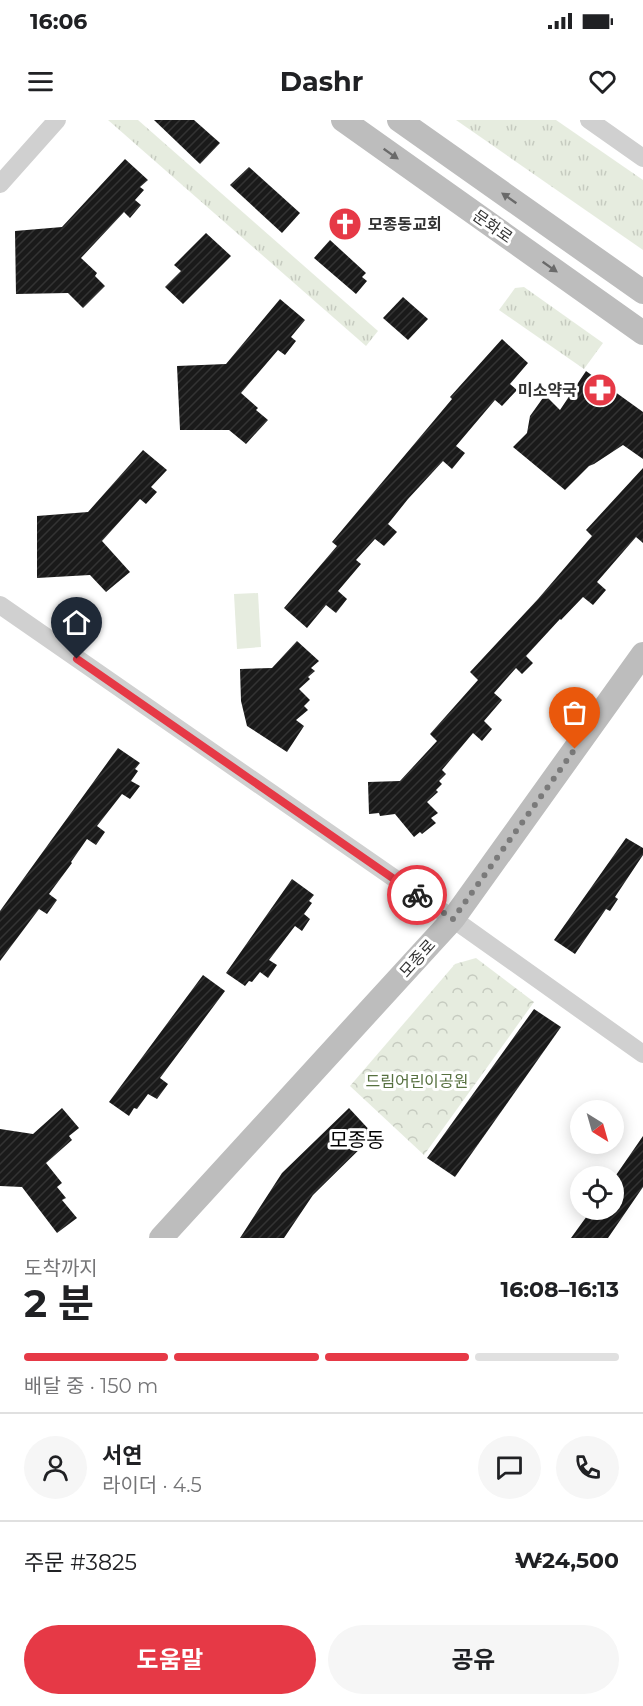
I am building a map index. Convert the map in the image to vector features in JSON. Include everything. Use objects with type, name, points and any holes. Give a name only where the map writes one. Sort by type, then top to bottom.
[{"type":"street","points":[[0,184],[57,120]]},
{"type":"street","name":"문화로","points":[[343,120],[643,333]]},
{"type":"street","name":"문화로","points":[[399,120],[643,292]]},
{"type":"street","points":[[589,120],[643,158]]},
{"type":"street","points":[[0,605],[453,919],[643,1054]]},
{"type":"street","name":"모종로","points":[[161,1238],[453,919],[643,654]]},
{"type":"green space","points":[[108,120],[138,120],[378,331],[366,346]]},
{"type":"green space","points":[[456,120],[556,120],[643,180],[643,250]]},
{"type":"green space","points":[[524,287],[603,343],[584,369],[499,310],[515,288]]},
{"type":"green space","points":[[258,593],[261,647],[237,649],[234,594]]},
{"type":"green space","name":"드림어린이공원","points":[[476,958],[534,1002],[424,1155],[350,1086],[455,964]]},
{"type":"building","points":[[154,120],[194,120],[220,143],[200,164]]},
{"type":"building","points":[[125,159],[148,180],[140,187],[144,190],[135,200],[141,205],[130,218],[124,212],[81,258],[97,273],[95,276],[105,286],[83,308],[68,293],[16,294],[15,231],[62,227]]},
{"type":"building","points":[[249,167],[300,213],[282,233],[230,185]]},
{"type":"building","points":[[206,233],[231,256],[183,304],[165,287],[181,271],[174,265]]},
{"type":"building","points":[[330,240],[366,273],[362,277],[367,281],[356,294],[314,258]]},
{"type":"building","points":[[403,297],[428,319],[408,340],[383,318]]},
{"type":"building","points":[[280,299],[305,320],[291,337],[296,341],[285,355],[278,350],[241,393],[268,420],[246,444],[229,430],[180,430],[177,366],[226,364]]},
{"type":"building","points":[[502,339],[528,363],[510,384],[517,390],[502,406],[495,400],[456,446],[465,453],[452,469],[443,461],[408,499],[388,524],[397,532],[384,546],[375,539],[356,560],[361,564],[338,591],[347,599],[336,613],[326,605],[307,628],[284,608],[337,546],[332,542],[452,399],[450,397]]},
{"type":"building","points":[[586,371],[643,412],[643,459],[623,445],[589,466],[565,490],[513,447],[527,433],[530,416],[545,395],[560,410]]},
{"type":"building","points":[[143,450],[167,470],[151,487],[157,492],[146,504],[140,499],[102,541],[130,572],[106,592],[90,575],[37,578],[37,516],[88,512]]},
{"type":"building","points":[[643,468],[643,543],[636,537],[597,582],[606,590],[593,605],[583,597],[526,656],[533,663],[522,674],[516,668],[494,693],[502,700],[484,721],[492,729],[482,741],[473,733],[442,770],[446,774],[439,781],[442,784],[436,790],[438,792],[427,802],[438,813],[431,818],[436,823],[414,837],[395,814],[380,816],[379,813],[369,814],[368,782],[400,781],[437,741],[430,734],[478,680],[470,672],[538,599],[592,536],[586,530]]},
{"type":"building","points":[[297,641],[319,661],[311,668],[315,671],[308,677],[310,679],[299,689],[310,700],[304,706],[308,710],[296,720],[304,726],[287,752],[247,726],[241,701],[240,669],[272,668]]},
{"type":"building","points":[[118,748],[140,763],[131,781],[140,786],[130,799],[122,794],[97,826],[105,832],[96,845],[87,839],[49,894],[57,900],[47,914],[39,909],[0,961],[0,911]]},
{"type":"building","points":[[626,838],[643,848],[643,855],[615,897],[618,899],[610,911],[606,909],[575,954],[554,940]]},
{"type":"building","points":[[292,879],[314,895],[309,901],[312,903],[304,914],[310,919],[302,931],[295,926],[269,960],[277,965],[268,978],[260,972],[252,982],[249,981],[245,986],[226,973]]},
{"type":"building","points":[[203,975],[225,991],[160,1078],[168,1084],[157,1099],[148,1094],[129,1116],[109,1102]]},
{"type":"building","points":[[534,1009],[561,1027],[455,1177],[427,1158]]},
{"type":"building","points":[[62,1108],[79,1128],[69,1136],[72,1140],[46,1163],[62,1183],[57,1187],[66,1198],[62,1200],[77,1218],[57,1233],[22,1187],[0,1186],[0,1129],[33,1134]]},
{"type":"building","points":[[349,1108],[374,1135],[313,1195],[284,1238],[240,1238],[282,1173]]},
{"type":"building","points":[[643,1136],[643,1187],[624,1215],[624,1166]]},
{"type":"building","points":[[584,1220],[620,1220],[608,1238],[571,1238]]},
{"type":"way so far","points":[[417,895],[453,919],[575,749]]},
{"type":"place","name":"모종동교회","points":[[345,224]]},
{"type":"place","name":"미소약국","points":[[600,390]]},
{"type":"district","name":"모종동","points":[[357,1140]]},
{"type":"route","points":[[77,659],[417,895]]}]
